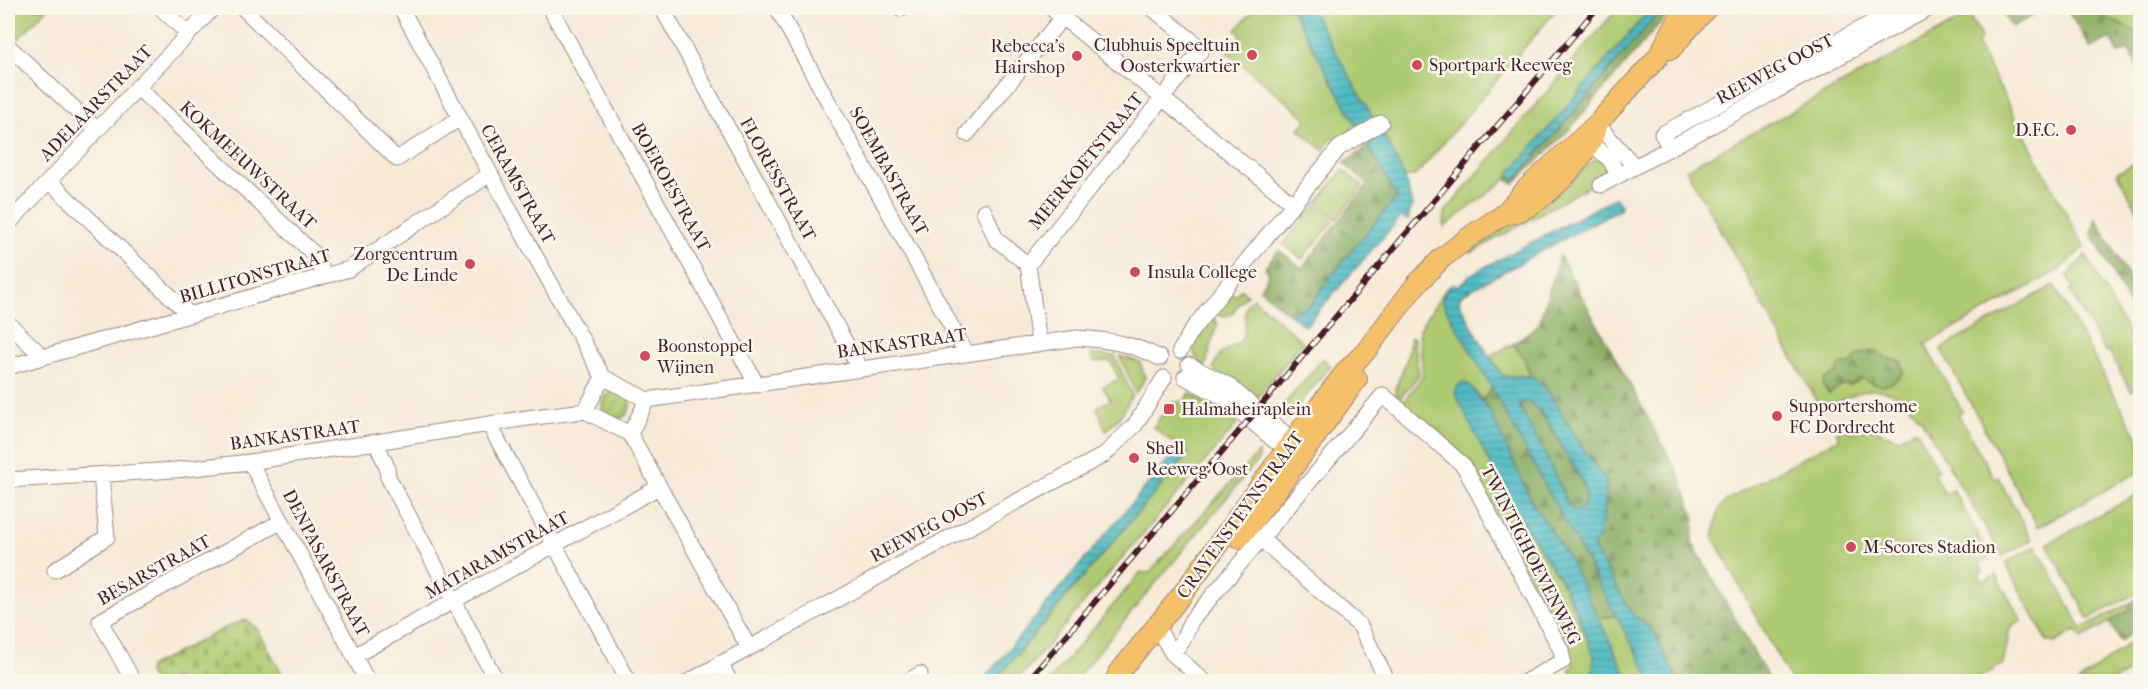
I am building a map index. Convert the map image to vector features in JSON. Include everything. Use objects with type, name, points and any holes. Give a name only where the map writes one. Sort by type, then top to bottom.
[{"type":"main road","name":"CRAYENSTEYNSTRAAT","points":[[1120,681],[1158,632],[1184,592],[1297,448],[1347,370],[1366,351],[1415,286],[1442,258],[1503,215],[1528,187],[1597,124],[1658,57],[1680,16],[1687,8]]},
{"type":"main road","name":"CRAYENSTEYNSTRAAT","points":[[1658,57],[1671,49],[1707,8]]},
{"type":"main road","name":"CRAYENSTEYNSTRAAT","points":[[1503,215],[1520,212],[1567,174],[1591,143],[1597,124]]},
{"type":"main road","name":"CRAYENSTEYNSTRAAT","points":[[1115,681],[1118,674],[1158,632]]},
{"type":"street","points":[[160,8],[188,34]]},
{"type":"street","name":"ADELAARSTRAAT","points":[[8,224],[213,8]]},
{"type":"street","points":[[243,8],[397,159],[460,118]]},
{"type":"street","name":"CERAMSTRAAT","points":[[400,8],[489,174],[603,377]]},
{"type":"street","name":"BOEROESTRAAT","points":[[550,8],[757,385]]},
{"type":"street","name":"FLORESSTRAAT","points":[[662,8],[860,369]]},
{"type":"street","name":"SOEMBASTRAAT","points":[[777,8],[966,353]]},
{"type":"street","name":"MEERKOETSTRAAT","points":[[1028,265],[1202,49],[1152,8]]},
{"type":"street","name":"REEWEG OOST","points":[[1670,148],[1662,134],[1900,8]]},
{"type":"street","name":"REEWEG OOST","points":[[1601,185],[1930,8]]},
{"type":"street","points":[[967,134],[1061,11],[1293,204]]},
{"type":"street","points":[[8,46],[97,130]]},
{"type":"street","name":"KOKMEEUWSTRAAT","points":[[137,87],[316,256],[324,275]]},
{"type":"street","points":[[1180,351],[1192,330],[1339,148],[1381,123]]},
{"type":"street","points":[[1597,124],[1635,167]]},
{"type":"street","points":[[1591,143],[1610,160],[1618,176]]},
{"type":"street","name":"BILLITONSTRAAT","points":[[8,367],[349,269],[489,174]]},
{"type":"street","points":[[49,181],[190,315]]},
{"type":"street","points":[[984,211],[996,239],[1028,265],[1039,343]]},
{"type":"street","points":[[8,323],[43,357]]},
{"type":"street","name":"BANKASTRAAT","points":[[647,399],[1077,338],[1111,340],[1160,358]]},
{"type":"street","points":[[1180,351],[1186,357],[1187,371],[1172,382],[1164,378],[1158,367],[1160,358],[1166,352],[1180,351]]},
{"type":"street","points":[[1187,371],[1223,397],[1275,441],[1297,448]]},
{"type":"street","points":[[630,434],[647,399],[603,377],[585,411],[630,434],[749,648]]},
{"type":"street","name":"REEWEG OOST","points":[[688,681],[1104,455],[1135,425],[1164,378]]},
{"type":"street","name":"CRAYENSTEYNSTRAAT","points":[[1172,653],[1182,642],[1191,621],[1383,395]]},
{"type":"street","name":"TWINTIGHOEVENWEG","points":[[1383,395],[1464,466],[1561,650],[1563,662],[1525,681]]},
{"type":"street","name":"BANKASTRAAT","points":[[8,480],[176,470],[250,462],[585,411]]},
{"type":"street","points":[[489,424],[629,681]]},
{"type":"street","points":[[376,443],[387,466],[388,477],[497,681]]},
{"type":"street","name":"DENPASARSTRAAT","points":[[250,462],[368,681]]},
{"type":"street","points":[[55,570],[107,537],[101,475]]},
{"type":"street","name":"MATARAMSTRAAT","points":[[354,657],[659,486]]},
{"type":"street","name":"BESARSTRAAT","points":[[131,677],[100,621],[282,521]]},
{"type":"street","points":[[1261,539],[1360,626],[1388,681]]},
{"type":"street","points":[[1158,632],[1172,653],[1205,681]]},
{"type":"street","points":[[720,663],[730,681]]},
{"type":"green space","points":[[17,8],[48,8],[18,39],[8,29],[8,18]]},
{"type":"green space","points":[[1247,8],[1291,8],[1356,124],[1351,131],[1336,139],[1333,137],[1323,150],[1299,129],[1307,119],[1227,52],[1241,35],[1236,30],[1252,12]]},
{"type":"green space","name":"Sportpark Reeweg","points":[[1558,8],[1416,175],[1405,178],[1311,9]]},
{"type":"green space","points":[[1618,8],[1651,8],[1509,173],[1510,176],[1444,227],[1445,212]]},
{"type":"green space","points":[[1663,8],[1673,8],[1568,131],[1514,184],[1506,179],[1510,176],[1514,181],[1520,175]]},
{"type":"green space","points":[[2000,8],[2048,8],[2011,27]]},
{"type":"green space","points":[[2066,8],[2093,8],[2109,19],[2140,34],[2140,69],[2129,50],[2119,53],[2111,38],[2091,48]]},
{"type":"green space","points":[[2093,8],[2140,8],[2140,34],[2109,19]]},
{"type":"green space","points":[[1969,15],[1981,37],[1977,45],[2084,247],[2059,270],[1925,344],[1962,411],[1958,414],[1994,478],[1998,477],[2032,540],[2002,556],[1922,420],[1909,406],[1886,391],[1875,390],[1863,391],[1822,410],[1686,169]]},
{"type":"green space","points":[[1368,146],[1397,197],[1332,275],[1310,307],[1289,314],[1260,289],[1269,274],[1265,267],[1279,250],[1302,268],[1368,185],[1344,163]]},
{"type":"green space","points":[[1595,160],[1602,160],[1609,171],[1603,178],[1471,253],[1469,250],[1496,232],[1540,207]]},
{"type":"green space","points":[[2140,160],[2140,215],[2117,173]]},
{"type":"green space","points":[[1343,170],[1363,186],[1337,219],[1317,203]]},
{"type":"green space","points":[[1315,205],[1334,221],[1302,259],[1283,244]]},
{"type":"green space","points":[[2096,218],[2140,299],[2140,326],[2092,234]]},
{"type":"green space","points":[[2086,255],[2140,356],[2140,385],[2131,391],[2109,351],[2105,352],[2070,290],[2074,288],[2067,276]]},
{"type":"green space","points":[[1560,256],[1680,477],[1695,519],[1692,542],[1770,681],[1678,681],[1652,629],[1632,614],[1593,547],[1599,536],[1606,481],[1546,388],[1530,376],[1524,358],[1513,344],[1539,324]]},
{"type":"green space","points":[[2054,285],[2140,442],[2140,471],[2038,527],[1941,349]]},
{"type":"green space","points":[[1241,289],[1247,294],[1230,315],[1221,316],[1215,311],[1230,293],[1235,296]]},
{"type":"green space","points":[[1445,290],[1442,302],[1492,388],[1483,400],[1469,385],[1468,420],[1517,514],[1560,579],[1587,637],[1594,656],[1593,671],[1588,681],[1577,681],[1569,669],[1573,667],[1573,663],[1473,468],[1443,435],[1402,403],[1423,376],[1419,329]]},
{"type":"green space","points":[[1253,298],[1303,342],[1256,399],[1213,369],[1221,353],[1236,345],[1242,338],[1245,327],[1245,309]]},
{"type":"green space","points":[[1211,316],[1217,324],[1205,368],[1198,361],[1193,348],[1197,335]]},
{"type":"green space","points":[[1411,337],[1414,338],[1419,375],[1398,400],[1395,389],[1406,362]]},
{"type":"green space","points":[[1513,344],[1524,358],[1530,376],[1503,376],[1489,356]]},
{"type":"green space","points":[[1874,350],[1886,358],[1901,361],[1904,372],[1884,386],[1862,378],[1851,385],[1842,385],[1829,394],[1823,386],[1824,379],[1836,374],[1840,364],[1851,364],[1858,355]]},
{"type":"green space","points":[[1091,355],[1115,356],[1132,395],[1121,415],[1106,431],[1097,407],[1111,400],[1103,387],[1119,379],[1110,361],[1094,362]]},
{"type":"green space","points":[[1120,356],[1140,362],[1145,378],[1136,393]]},
{"type":"green space","points":[[1323,359],[1331,366],[1292,412],[1281,408]]},
{"type":"green space","points":[[1492,388],[1616,615],[1599,619],[1570,560],[1533,504],[1483,400]]},
{"type":"green space","points":[[616,391],[626,395],[630,405],[626,415],[616,419],[606,415],[602,405],[606,395]]},
{"type":"green space","points":[[1190,393],[1238,423],[1017,681],[994,682],[1188,454],[1153,427],[1171,403],[1183,402]]},
{"type":"green space","points":[[1526,401],[1533,403],[1546,420],[1585,489],[1585,504],[1580,511],[1570,508],[1519,405]]},
{"type":"green space","name":"M-Scores Stadion","points":[[1847,426],[1850,432],[1868,427],[1898,439],[1916,429],[1938,470],[1933,473],[1945,494],[1953,490],[1990,557],[1979,563],[1983,571],[1979,574],[1983,581],[1996,575],[2022,621],[2010,628],[2003,664],[1974,681],[1791,681],[1713,537],[1719,509],[1727,500],[1839,438],[1836,432]]},
{"type":"green space","points":[[1258,453],[1259,459],[1074,681],[1049,681],[1141,572],[1149,573]]},
{"type":"green space","points":[[2140,493],[2140,591],[2089,619],[2047,544]]},
{"type":"green space","points":[[2036,546],[2082,629],[2128,604],[2132,609],[2082,638],[2076,630],[2055,643],[2047,641],[2005,563]]},
{"type":"green space","points":[[2140,597],[2140,627],[2120,641],[2109,622],[2131,609],[2128,604]]},
{"type":"green space","points":[[1616,615],[1652,681],[1629,681],[1599,619]]},
{"type":"green space","points":[[246,620],[258,630],[286,681],[153,681],[148,673],[149,667],[231,625]]},
{"type":"green space","points":[[2140,635],[2140,666],[2112,681],[2078,682]]},
{"type":"water","points":[[1291,8],[1313,8],[1311,9],[1389,145],[1405,178],[1412,205],[1408,220],[1401,217],[1305,326],[1289,314],[1310,306],[1332,275],[1397,197]]},
{"type":"water","points":[[1651,8],[1663,8],[1514,181],[1509,173]]},
{"type":"water","points":[[1615,198],[1621,205],[1621,208],[1461,295],[1459,302],[1489,356],[1503,376],[1530,376],[1546,388],[1606,481],[1605,508],[1599,536],[1593,547],[1632,614],[1652,629],[1678,681],[1652,681],[1492,388],[1442,302],[1445,290],[1453,284],[1457,286],[1467,280],[1468,276]],"holes":[[[1526,401],[1532,404],[1548,422],[1582,481],[1586,497],[1585,504],[1580,511],[1570,508],[1519,405]]]},
{"type":"water","points":[[1463,382],[1469,385],[1489,410],[1533,504],[1570,560],[1629,681],[1588,681],[1593,671],[1594,656],[1576,610],[1560,579],[1517,514],[1496,476],[1455,393],[1459,384]]},
{"type":"water","points":[[1179,447],[1188,454],[994,681],[982,681]]},
{"type":"waterway","points":[[2126,8],[2140,14]]},
{"type":"railway","points":[[1027,682],[1597,8]]},
{"type":"place","name":"Clubhuis Speeltuin Oosterkwartier","points":[[1252,55]]},
{"type":"place","name":"Rebecca's Hairshop","points":[[1077,56]]},
{"type":"place","name":"Sportpark Reeweg","points":[[1417,65]]},
{"type":"place","name":"D.F.C.","points":[[2071,130]]},
{"type":"place","name":"Zorgcentrum De Linde","points":[[470,264]]},
{"type":"place","name":"Insula College","points":[[1135,272]]},
{"type":"place","name":"Boonstoppel Wijnen","points":[[645,356]]},
{"type":"place","name":"Halmaheiraplein","points":[[1169,409]]},
{"type":"place","name":"Supportershome FC Dordrecht","points":[[1777,416]]},
{"type":"place","name":"Shell Reeweg Oost","points":[[1134,458]]},
{"type":"place","name":"M-Scores Stadion","points":[[1851,547]]}]
